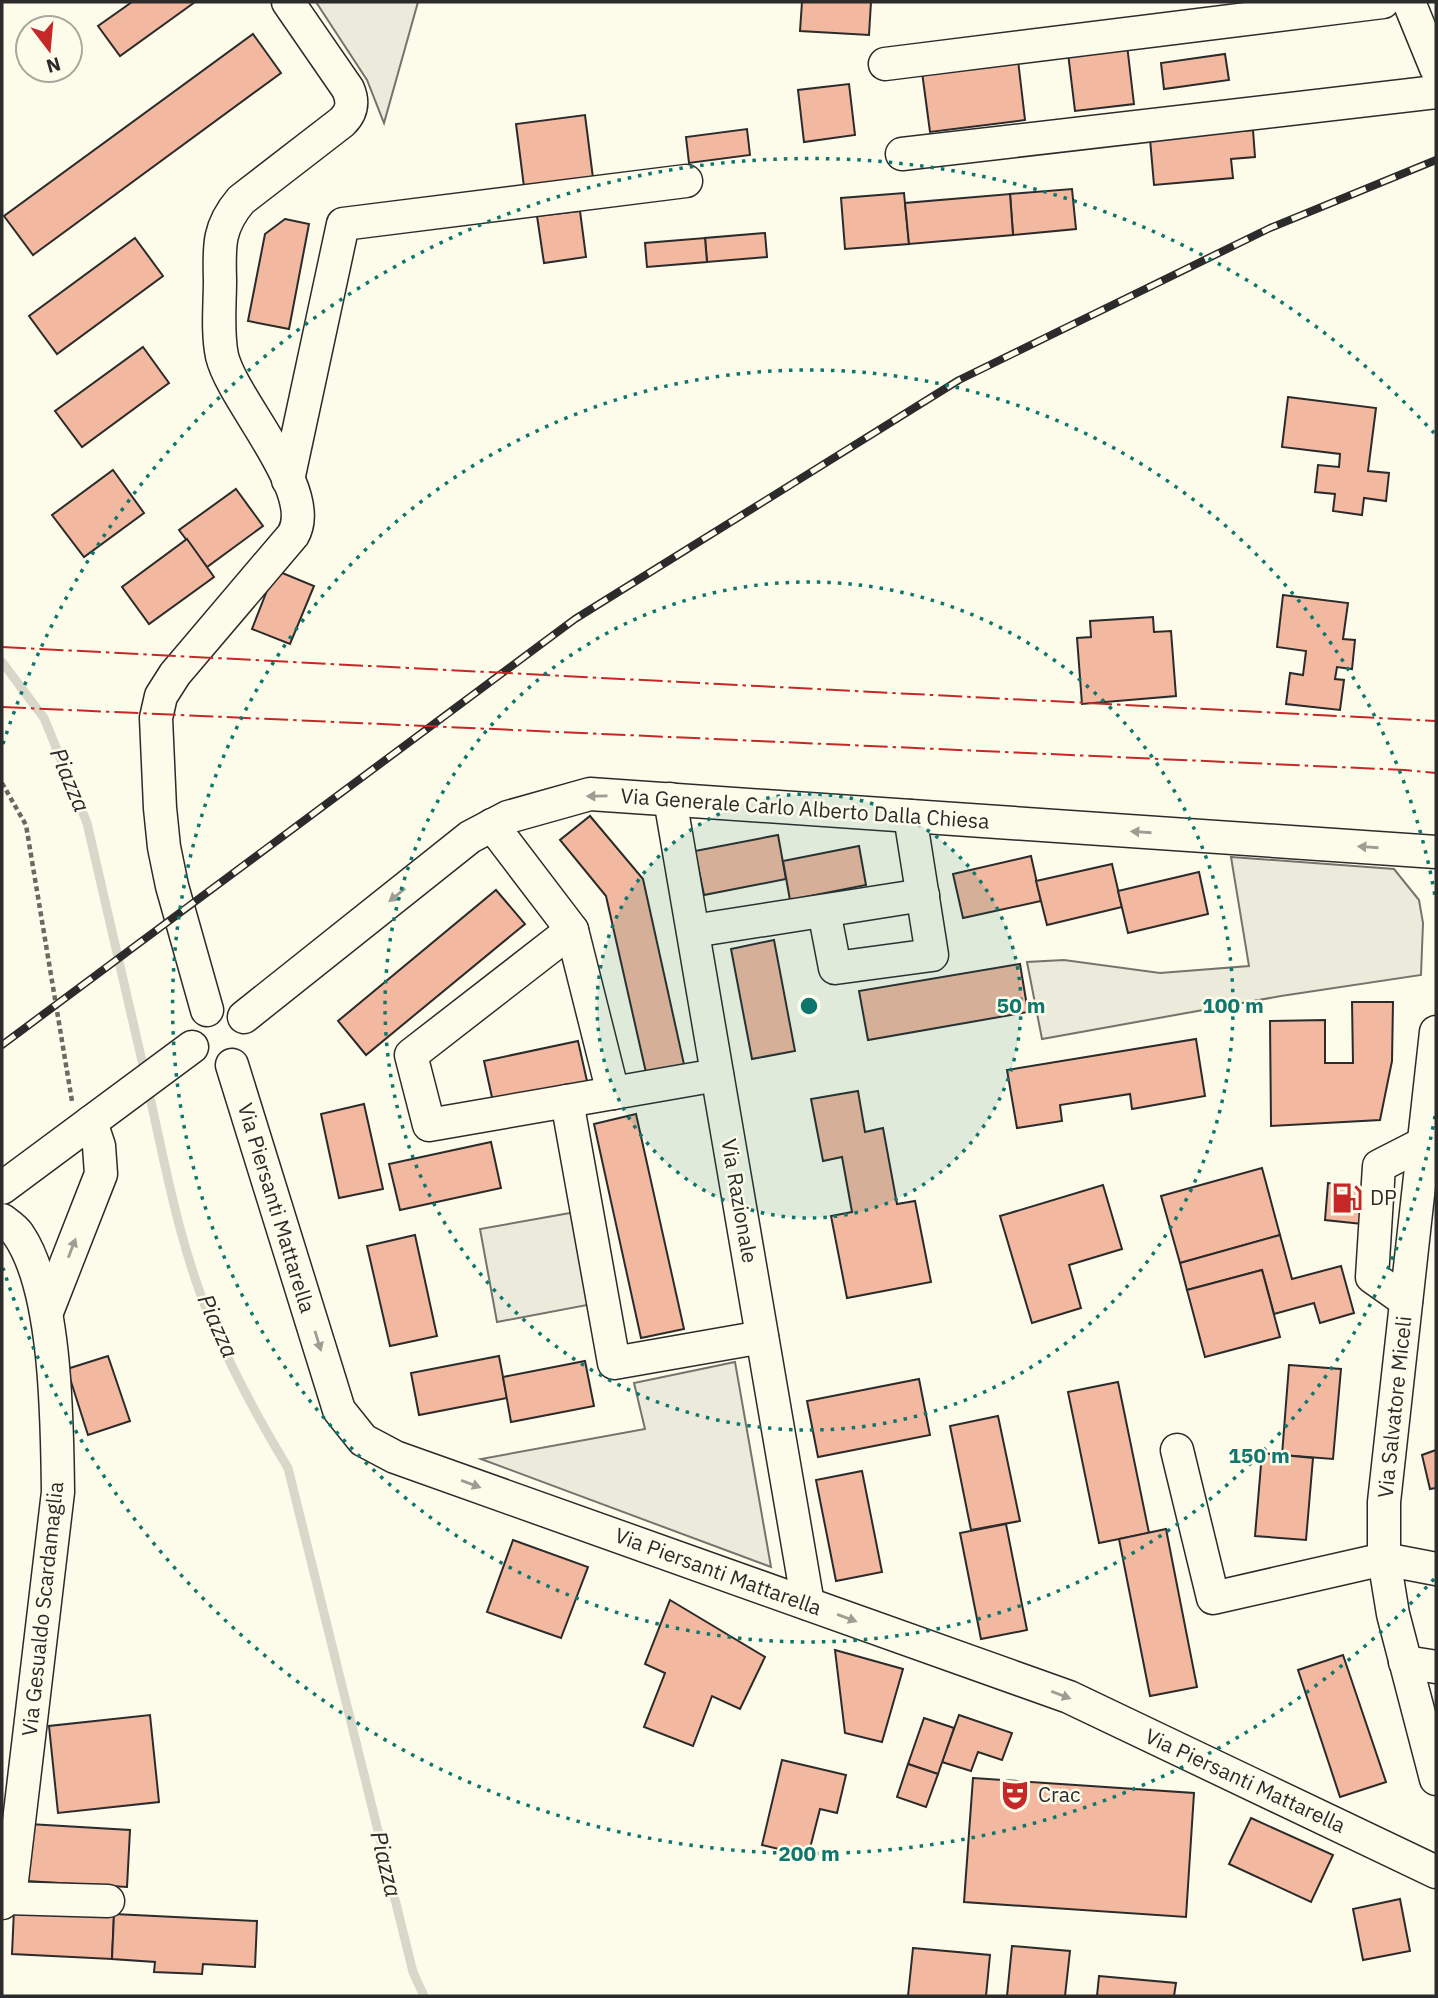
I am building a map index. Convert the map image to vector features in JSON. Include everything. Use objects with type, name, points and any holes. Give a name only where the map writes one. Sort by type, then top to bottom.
[{"type":"street","points":[[207,1010],[164,848],[156,718],[161,696],[174,674],[299,525],[299,511],[288,480],[273,447],[240,394],[223,357],[219,251],[224,226],[231,212],[242,200],[342,122],[352,108],[348,89],[288,2]]},
{"type":"street","points":[[885,64],[1383,2]]},
{"type":"street","points":[[1409,2],[1436,68]]},
{"type":"street","points":[[902,154],[1436,92]]},
{"type":"street","points":[[288,480],[343,224],[686,181]]},
{"type":"street","name":"Via Generale Carlo Alberto Dalla Chiesa","points":[[244,1017],[470,836],[508,817],[590,794],[1436,852]]},
{"type":"street","name":"Via Razionale","points":[[670,799],[808,1604]]},
{"type":"street","points":[[824,911],[835,968],[932,955],[910,816]]},
{"type":"street","points":[[492,825],[572,930],[613,1093]]},
{"type":"street","points":[[693,931],[923,895]]},
{"type":"street","points":[[572,930],[411,1055],[429,1125],[717,1075]]},
{"type":"street","points":[[2,1188],[181,1055],[191,1030],[200,1015],[207,1010],[227,1007],[236,1010],[249,1025],[251,1044],[247,1053],[232,1065],[223,1068],[181,1055]]},
{"type":"street","name":"Via Salvatore Miceli","points":[[1436,1039],[1424,1143],[1428,1175],[1417,1282],[1384,1502],[1384,1559],[1393,1614],[1436,1779]]},
{"type":"street","name":"Via Piersanti Mattarella","points":[[232,1065],[339,1410],[363,1440],[396,1457],[1069,1697],[1436,1872]]},
{"type":"street","points":[[567,1101],[614,1363],[762,1338]]},
{"type":"street","name":"Via Gesualdo Scardamaglia","points":[[47,1312],[101,1174],[99,1146],[84,1127]]},
{"type":"street","points":[[1417,1282],[1372,1277],[1379,1166],[1424,1143]]},
{"type":"street","name":"Via Gesualdo Scardamaglia","points":[[2,1220],[16,1231],[29,1252],[47,1312],[57,1439],[58,1492],[11,1889],[4,1901]]},
{"type":"street","points":[[1177,1450],[1213,1598],[1384,1559],[1436,1569]]},
{"type":"street","points":[[1405,1662],[1436,1667]]},
{"type":"street","points":[[4,1901],[108,1901]]},
{"type":"path","points":[[2,783],[26,825],[84,1127]]},
{"type":"shaded area","points":[[316,2],[418,2],[384,123],[367,80]]},
{"type":"shaded area","points":[[1231,857],[1394,869],[1419,900],[1423,923],[1421,975],[1281,996],[1042,1039],[1027,962],[1064,960],[1160,973],[1249,966]]},
{"type":"shaded area","points":[[587,1210],[603,1302],[497,1322],[480,1229]]},
{"type":"shaded area","points":[[735,1362],[771,1567],[481,1459],[645,1429],[634,1383]]},
{"type":"building","points":[[132,2],[195,2],[120,56],[98,26]]},
{"type":"building","points":[[802,2],[871,2],[869,35],[800,31]]},
{"type":"building","points":[[253,34],[281,73],[33,255],[4,216]]},
{"type":"building","points":[[1127,45],[1134,104],[1075,111],[1068,53]]},
{"type":"building","points":[[1225,54],[1229,80],[1164,89],[1161,63]]},
{"type":"building","points":[[1018,60],[1025,120],[930,132],[922,72]]},
{"type":"building","points":[[849,84],[855,135],[804,142],[798,90]]},
{"type":"building","points":[[585,115],[593,178],[524,187],[516,124]]},
{"type":"building","points":[[747,129],[750,155],[689,163],[686,137]]},
{"type":"building","points":[[1253,130],[1255,157],[1231,159],[1233,178],[1154,185],[1150,139]]},
{"type":"building","points":[[1072,189],[1076,229],[1013,235],[1010,194]]},
{"type":"building","points":[[904,193],[909,244],[845,249],[841,198]]},
{"type":"building","points":[[1010,194],[1013,235],[909,244],[905,203]]},
{"type":"building","points":[[580,211],[586,257],[544,263],[537,216]]},
{"type":"building","points":[[285,219],[309,224],[289,329],[248,321],[265,234]]},
{"type":"building","points":[[765,233],[767,257],[707,262],[705,238]]},
{"type":"building","points":[[135,238],[163,276],[57,354],[29,316]]},
{"type":"building","points":[[705,238],[707,262],[647,267],[645,243]]},
{"type":"building","points":[[143,347],[169,383],[82,447],[55,411]]},
{"type":"building","points":[[1288,397],[1376,408],[1368,471],[1389,473],[1386,501],[1364,498],[1362,515],[1333,511],[1335,494],[1315,492],[1318,465],[1339,467],[1340,454],[1282,447]]},
{"type":"building","points":[[113,470],[144,513],[84,557],[52,515]]},
{"type":"building","points":[[236,489],[263,526],[207,567],[179,530]]},
{"type":"building","points":[[187,539],[214,577],[149,624],[122,587]]},
{"type":"building","points":[[275,570],[314,586],[290,644],[252,629]]},
{"type":"building","points":[[1283,595],[1348,603],[1343,639],[1355,640],[1352,669],[1337,667],[1335,679],[1344,680],[1340,710],[1286,704],[1290,673],[1303,675],[1306,651],[1277,647]]},
{"type":"building","points":[[1153,617],[1154,632],[1171,631],[1176,696],[1082,704],[1077,638],[1091,637],[1090,621]]},
{"type":"building","points":[[590,816],[643,879],[685,1069],[647,1077],[606,896],[560,840]]},
{"type":"building","points":[[778,835],[786,879],[704,895],[695,851]]},
{"type":"building","points":[[859,846],[866,885],[790,900],[783,861]]},
{"type":"building","points":[[1031,856],[1041,901],[963,918],[953,874]]},
{"type":"building","points":[[1112,864],[1122,907],[1047,925],[1036,881]]},
{"type":"building","points":[[1199,872],[1208,914],[1128,933],[1118,891]]},
{"type":"building","points":[[496,890],[525,924],[366,1055],[338,1021]]},
{"type":"building","points":[[774,940],[795,1051],[752,1059],[731,949]]},
{"type":"building","points":[[1020,964],[1028,1012],[868,1040],[859,991]]},
{"type":"building","points":[[1352,1002],[1393,1002],[1392,1061],[1380,1120],[1271,1126],[1270,1021],[1325,1020],[1325,1063],[1353,1063]]},
{"type":"building","points":[[1196,1039],[1205,1096],[1132,1109],[1130,1094],[1060,1105],[1062,1121],[1017,1128],[1007,1070]]},
{"type":"building","points":[[578,1041],[589,1090],[495,1111],[484,1061]]},
{"type":"building","points":[[858,1091],[865,1132],[883,1128],[897,1204],[915,1201],[931,1282],[847,1298],[831,1216],[852,1212],[842,1157],[823,1161],[811,1099]]},
{"type":"building","points":[[364,1104],[383,1189],[339,1198],[321,1114]]},
{"type":"building","points":[[636,1114],[684,1329],[641,1338],[594,1124]]},
{"type":"building","points":[[491,1142],[501,1188],[400,1210],[389,1164]]},
{"type":"building","points":[[1262,1168],[1280,1235],[1180,1263],[1161,1196]]},
{"type":"building","points":[[1328,1183],[1385,1189],[1381,1226],[1325,1220]]},
{"type":"building","points":[[1103,1185],[1122,1249],[1069,1265],[1081,1308],[1032,1323],[1000,1216]]},
{"type":"building","points":[[415,1235],[437,1336],[390,1346],[367,1246]]},
{"type":"building","points":[[1280,1235],[1292,1279],[1341,1266],[1354,1313],[1320,1323],[1314,1303],[1274,1314],[1262,1270],[1187,1290],[1180,1263]]},
{"type":"building","points":[[1262,1270],[1280,1337],[1205,1357],[1187,1290]]},
{"type":"building","points":[[108,1356],[130,1421],[88,1435],[67,1369]]},
{"type":"building","points":[[499,1356],[507,1398],[419,1415],[411,1373]]},
{"type":"building","points":[[585,1361],[594,1406],[511,1422],[503,1377]]},
{"type":"building","points":[[1289,1365],[1341,1369],[1333,1459],[1282,1455]]},
{"type":"building","points":[[919,1379],[930,1435],[818,1457],[807,1401]]},
{"type":"building","points":[[1118,1382],[1149,1533],[1099,1543],[1068,1392]]},
{"type":"building","points":[[998,1416],[1020,1521],[971,1530],[950,1426]]},
{"type":"building","points":[[1436,1450],[1436,1488],[1430,1489],[1422,1455]]},
{"type":"building","points":[[1262,1453],[1313,1458],[1306,1540],[1255,1536]]},
{"type":"building","points":[[862,1471],[882,1572],[836,1581],[816,1480]]},
{"type":"building","points":[[1006,1524],[1027,1630],[981,1639],[960,1533]]},
{"type":"building","points":[[1166,1529],[1197,1687],[1150,1696],[1119,1539]]},
{"type":"building","points":[[513,1540],[588,1567],[561,1638],[487,1612]]},
{"type":"building","points":[[670,1600],[765,1657],[740,1709],[712,1696],[693,1746],[644,1727],[665,1673],[645,1664]]},
{"type":"building","points":[[835,1650],[903,1669],[882,1742],[845,1733]]},
{"type":"building","points":[[1343,1655],[1386,1782],[1340,1797],[1298,1670]]},
{"type":"building","points":[[150,1715],[159,1802],[58,1813],[49,1726]]},
{"type":"building","points":[[959,1715],[1012,1733],[1002,1760],[978,1752],[971,1771],[942,1762]]},
{"type":"building","points":[[924,1718],[954,1728],[938,1774],[908,1764]]},
{"type":"building","points":[[782,1760],[846,1775],[837,1813],[820,1809],[808,1856],[762,1845]]},
{"type":"building","points":[[908,1764],[938,1774],[926,1807],[897,1797]]},
{"type":"building","points":[[973,1778],[1194,1793],[1186,1917],[964,1902]]},
{"type":"building","points":[[1251,1818],[1333,1855],[1311,1902],[1229,1864]]},
{"type":"building","points":[[29,1824],[130,1830],[127,1887],[26,1881]]},
{"type":"building","points":[[1400,1899],[1410,1951],[1363,1960],[1353,1909]]},
{"type":"building","points":[[14,1909],[114,1914],[112,1959],[12,1954]]},
{"type":"building","points":[[114,1914],[257,1921],[255,1967],[203,1964],[202,1974],[154,1972],[155,1962],[112,1959]]},
{"type":"building","points":[[1012,1946],[1070,1951],[1065,1996],[1007,1996]]},
{"type":"building","points":[[913,1948],[990,1955],[986,1996],[908,1996]]},
{"type":"building","points":[[1099,1976],[1176,1983],[1174,1996],[1097,1996]]},
{"type":"waterway","name":"Piazza","points":[[2,662],[44,718],[87,823],[145,1074]]},
{"type":"waterway","name":"Piazza","points":[[148,1088],[174,1203],[198,1288],[236,1374],[288,1468],[413,1972],[424,1996]]},
{"type":"railway","points":[[2,1045],[575,619],[959,380],[1270,228],[1436,160]]},
{"type":"power","points":[[2,647],[1436,721]]},
{"type":"power","points":[[2,707],[1436,773]]},
{"type":"place","name":"DP","points":[[1347,1198]]},
{"type":"place","name":"Crac","points":[[1015,1795]]}]
